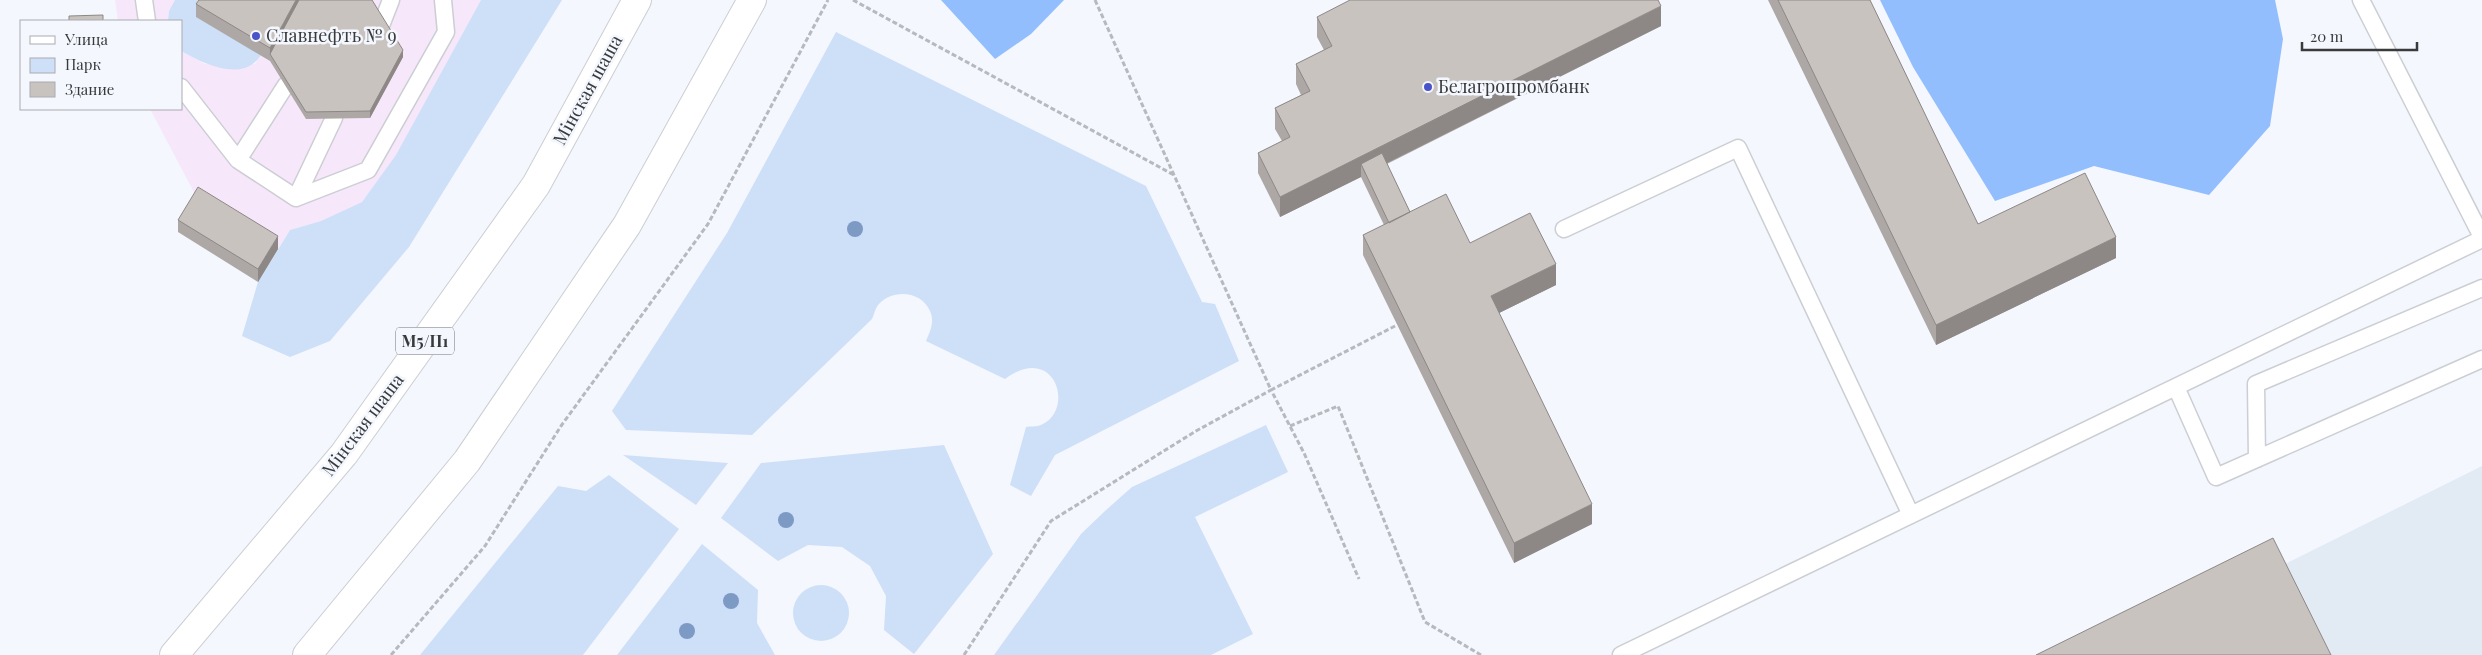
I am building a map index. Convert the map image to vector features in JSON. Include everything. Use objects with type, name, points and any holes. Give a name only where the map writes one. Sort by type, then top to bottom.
[{"type":"main road","name":"Мінская шаша","points":[[174,655],[344,454],[536,185],[637,0]]},
{"type":"main road","points":[[307,655],[478,444],[627,225],[752,0]]},
{"type":"lane","points":[[144,0],[148,20]]},
{"type":"lane","points":[[382,23],[391,0]]},
{"type":"lane","points":[[296,198],[368,170],[446,32],[443,0]]},
{"type":"lane","points":[[1620,655],[2482,238],[2361,0]]},
{"type":"lane","points":[[238,160],[286,85]]},
{"type":"lane","points":[[182,88],[238,160],[296,198]]},
{"type":"lane","points":[[296,198],[334,118]]},
{"type":"lane","points":[[1564,229],[1738,148],[1911,515]]},
{"type":"lane","points":[[2257,459],[2256,384],[2482,288]]},
{"type":"lane","points":[[2176,387],[2216,477],[2482,358]]},
{"type":"path","points":[[391,655],[484,546],[561,426],[708,224],[828,0]]},
{"type":"path","points":[[853,0],[1175,175]]},
{"type":"path","points":[[1095,0],[1271,390],[1304,454],[1359,579]]},
{"type":"path","points":[[964,655],[1051,521],[1196,430],[1398,326]]},
{"type":"path","points":[[1290,426],[1338,406],[1425,622],[1481,655]]},
{"type":"shaded area","points":[[115,0],[175,0],[169,11],[168,20],[118,20]]},
{"type":"shaded area","points":[[368,0],[481,0],[396,156],[362,202],[321,221],[290,230],[278,249],[198,200],[151,110],[182,110],[182,52],[205,64],[255,64],[261,55],[270,61],[306,118]]},
{"type":"shaded area","points":[[941,0],[1064,0],[1031,34],[995,59]]},
{"type":"shaded area","points":[[1880,0],[2275,0],[2283,39],[2270,126],[2209,195],[2094,166],[1995,201],[1913,67]]},
{"type":"shaded area","points":[[2482,466],[2482,655],[2095,655],[2251,581]]},
{"type":"green space","points":[[175,0],[206,0],[197,17],[261,55],[244,68],[234,69],[223,68],[201,61],[182,52],[182,20],[168,20],[169,11]]},
{"type":"green space","points":[[481,0],[562,0],[409,247],[330,341],[290,357],[242,336],[258,282],[290,230],[321,221],[362,202],[396,155]]},
{"type":"green space","points":[[836,32],[1146,186],[1202,302],[1215,304],[1239,361],[1055,455],[1031,496],[1010,485],[1026,427],[1041,425],[1052,417],[1057,406],[1058,394],[1055,382],[1048,373],[1037,368],[1022,370],[1005,379],[926,341],[932,323],[930,311],[920,299],[906,294],[891,296],[878,305],[872,319],[752,435],[626,430],[612,411],[727,233]]},
{"type":"green space","points":[[1266,425],[1288,472],[1195,517],[1253,634],[1211,655],[994,655],[1081,534],[1132,487]]},
{"type":"green space","points":[[944,445],[993,554],[914,654],[884,630],[886,596],[870,566],[842,547],[808,545],[778,561],[721,518],[761,463]]},
{"type":"green space","points":[[623,455],[728,463],[696,505]]},
{"type":"green space","points":[[609,475],[679,529],[583,655],[420,655],[558,486],[586,491]]},
{"type":"green space","points":[[702,544],[758,590],[757,623],[775,655],[617,655]]},
{"type":"green space","points":[[821,585],[832,587],[841,593],[847,602],[849,613],[847,624],[841,633],[832,639],[821,641],[810,639],[801,633],[795,624],[793,613],[795,602],[801,593],[810,587]]},
{"type":"building","name":"Славнефть № 9","points":[[199,0],[296,0],[270,48],[196,4]]},
{"type":"building","points":[[299,0],[372,0],[403,50],[370,111],[306,112],[270,54]]},
{"type":"building","points":[[1350,0],[1658,0],[1661,6],[1280,197],[1258,153],[1290,137],[1275,108],[1310,91],[1296,64],[1332,46],[1317,17]]},
{"type":"building","points":[[1778,0],[1870,0],[1978,224],[2085,173],[2116,237],[1936,325]]},
{"type":"building","points":[[103,15],[103,20],[69,20],[69,16]]},
{"type":"building","points":[[1382,153],[1410,212],[1389,223],[1361,164]]},
{"type":"building","points":[[198,187],[278,236],[258,269],[178,220]]},
{"type":"building","points":[[1446,194],[1470,243],[1530,213],[1556,264],[1491,296],[1592,504],[1514,543],[1363,235]]},
{"type":"building","points":[[2273,538],[2331,655],[2036,655]]},
{"type":"place","name":"Славнефть № 9","points":[[256,36]]},
{"type":"place","name":"Белагропромбанк","points":[[1428,87]]}]
